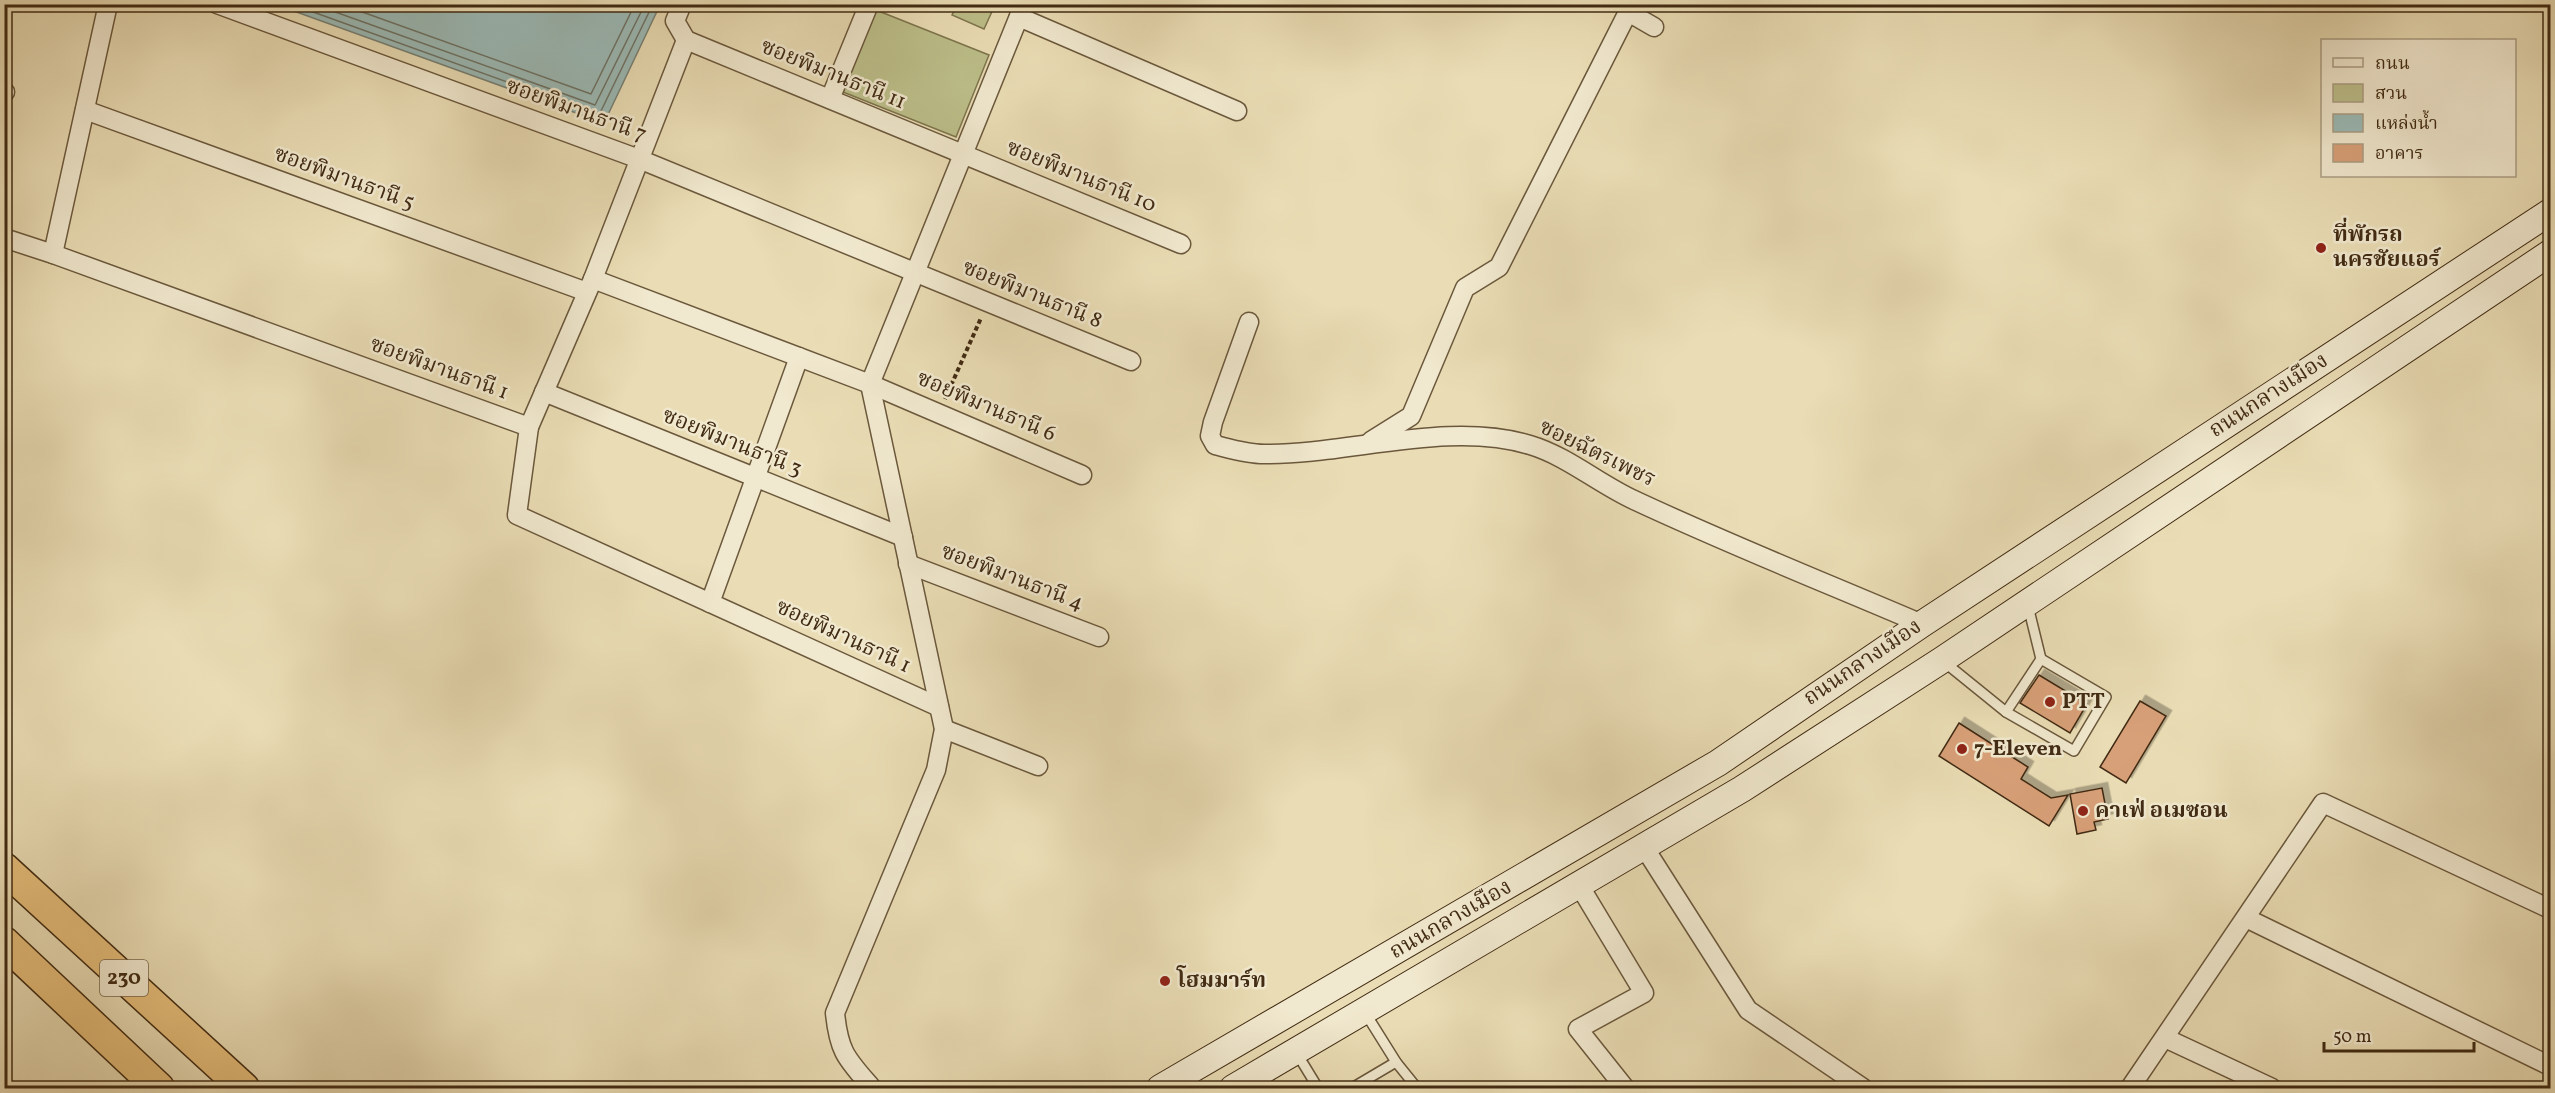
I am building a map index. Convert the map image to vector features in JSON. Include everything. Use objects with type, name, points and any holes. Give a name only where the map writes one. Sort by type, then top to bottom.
[{"type":"highway","name":"230","points":[[4,868],[244,1089]]},
{"type":"highway","name":"230","points":[[4,942],[159,1089]]},
{"type":"main road","name":"ถนนกลางเมือง","points":[[1160,1089],[1718,763],[1922,624],[2550,212]]},
{"type":"main road","name":"ถนนกลางเมือง","points":[[1233,1089],[1742,789],[1942,660],[2027,601],[2550,254]]},
{"type":"main road","points":[[1279,1021],[1296,1052]]},
{"type":"street","points":[[53,254],[108,4]]},
{"type":"street","name":"ซอยพิมานธานี 7","points":[[217,4],[256,11],[639,159],[915,273]]},
{"type":"street","points":[[529,427],[590,286],[686,40],[675,21],[682,4]]},
{"type":"street","points":[[830,99],[869,4]]},
{"type":"street","points":[[872,1089],[849,1062],[838,1042],[834,1013],[936,770],[944,729],[870,384],[1021,10],[1237,111]]},
{"type":"street","points":[[1370,442],[1412,416],[1465,288],[1499,267],[1628,12],[1654,27]]},
{"type":"street","name":"ซอยพิมานธานี 11","points":[[686,40],[963,154]]},
{"type":"street","name":"ซอยพิมานธานี 5","points":[[85,110],[799,357],[870,384]]},
{"type":"street","name":"ซอยพิมานธานี 10","points":[[963,154],[1181,244]]},
{"type":"street","name":"ซอยพิมานธานี 1","points":[[4,238],[529,427],[518,515],[939,707]]},
{"type":"street","name":"ซอยพิมานธานี 8","points":[[915,273],[1131,362]]},
{"type":"street","name":"ซอยฉัตรเพชร","points":[[1249,322],[1213,422],[1210,436],[1215,445],[1247,452],[1274,454],[1297,453],[1370,442],[1480,438],[1530,445],[1632,499],[1922,624]]},
{"type":"street","points":[[710,603],[799,357]]},
{"type":"street","name":"ซอยพิมานธานี 6","points":[[870,384],[1082,475]]},
{"type":"street","name":"ซอยพิมานธานี 3","points":[[544,392],[903,537]]},
{"type":"street","name":"ซอยพิมานธานี 4","points":[[908,564],[1099,638]]},
{"type":"street","points":[[944,729],[1038,766]]},
{"type":"street","points":[[2130,1089],[2323,803],[2550,909]]},
{"type":"street","points":[[1644,847],[1748,1010],[1863,1089]]},
{"type":"street","points":[[1580,885],[1644,993],[1578,1029],[1625,1089]]},
{"type":"street","points":[[2246,918],[2550,1066]]},
{"type":"street","points":[[2165,1038],[2272,1089]]},
{"type":"lane","points":[[1942,660],[2006,712],[2074,752],[2106,697],[2041,659],[2027,601]]},
{"type":"lane","points":[[2006,712],[2041,659]]},
{"type":"lane","points":[[1364,1012],[1396,1062],[1418,1089]]},
{"type":"lane","points":[[1296,1052],[1318,1089]]},
{"type":"lane","points":[[1353,1089],[1396,1062]]},
{"type":"path","points":[[939,414],[987,303]]},
{"type":"green space","points":[[957,4],[995,5],[984,29],[952,15]]},
{"type":"green space","points":[[876,10],[989,55],[956,137],[843,92]]},
{"type":"water","points":[[277,4],[660,5],[604,123]]},
{"type":"building","points":[[2039,675],[2087,704],[2070,733],[2020,703]]},
{"type":"building","points":[[2140,701],[2166,716],[2126,783],[2100,767]]},
{"type":"building","points":[[1959,723],[2028,767],[2021,779],[2051,798],[2068,795],[2049,826],[1939,756]]},
{"type":"building","points":[[2102,788],[2108,819],[2094,822],[2096,830],[2077,834],[2070,794]]},
{"type":"place","name":"ที่พักรถ นครชัยแอร์","points":[[2321,248]]},
{"type":"place","name":"PTT","points":[[2050,702]]},
{"type":"place","name":"7-Eleven","points":[[1962,749]]},
{"type":"place","name":"คาเฟ่ อเมซอน","points":[[2083,811]]},
{"type":"place","name":"โฮมมาร์ท","points":[[1165,981]]}]
